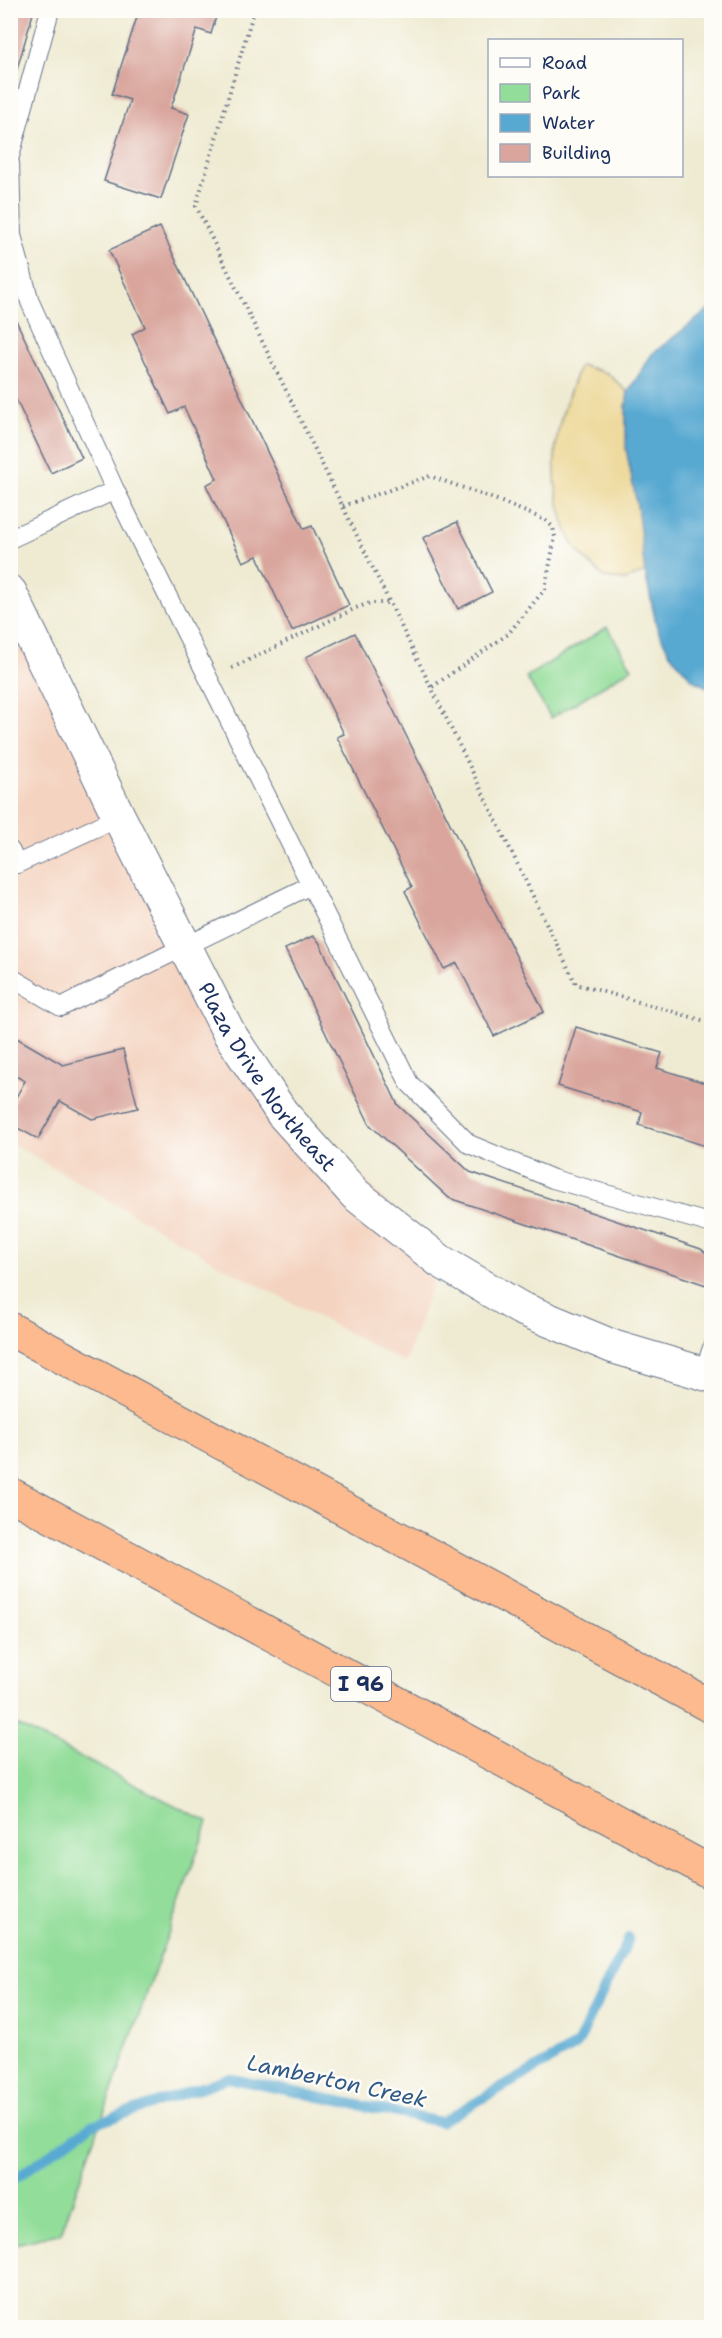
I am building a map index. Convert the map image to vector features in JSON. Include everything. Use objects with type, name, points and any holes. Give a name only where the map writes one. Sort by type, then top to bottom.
[{"type":"highway","points":[[10,1329],[711,1707]]},
{"type":"highway","name":"I 96","points":[[10,1494],[711,1873]]},
{"type":"street","name":"Plaza Drive Northeast","points":[[10,592],[119,817],[229,1033],[282,1113],[355,1194],[440,1262],[520,1308],[614,1347],[709,1366]]},
{"type":"lane","points":[[10,156],[50,10]]},
{"type":"lane","points":[[10,163],[12,235],[30,302],[116,490],[409,1083],[469,1144],[553,1179],[711,1224]]},
{"type":"lane","points":[[10,539],[116,490]]},
{"type":"lane","points":[[10,850],[17,864],[119,817]]},
{"type":"lane","points":[[10,977],[61,1007],[310,885]]},
{"type":"path","points":[[254,10],[196,206],[576,984],[711,1023]]},
{"type":"path","points":[[343,506],[430,476],[497,500],[545,520],[553,527],[555,537],[545,589],[508,634],[432,687]]},
{"type":"path","points":[[209,679],[356,608],[370,603],[390,603]]},
{"type":"shaded area","points":[[10,592],[229,1033],[440,1261],[405,1363],[213,1261],[11,1143]]},
{"type":"green space","points":[[607,627],[632,668],[551,718],[526,677]]},
{"type":"green space","points":[[11,1722],[208,1822],[61,2233],[11,2245]]},
{"type":"sand","points":[[580,365],[607,373],[628,392],[626,420],[628,448],[645,572],[625,580],[605,578],[582,556],[570,537],[558,500],[555,464],[558,431]]},
{"type":"water","points":[[711,308],[711,689],[693,680],[670,654],[657,628],[645,572],[637,505],[626,449],[626,407],[628,392],[652,354]]},
{"type":"building","points":[[10,10],[34,10],[11,90],[10,89]]},
{"type":"building","points":[[154,10],[218,10],[211,34],[197,29],[171,108],[189,114],[161,199],[104,181],[130,100],[112,94],[139,11],[152,15]]},
{"type":"building","points":[[160,227],[304,529],[312,526],[349,605],[292,631],[257,556],[243,562],[206,485],[217,479],[184,407],[170,414],[132,334],[145,327],[109,250]]},
{"type":"building","points":[[10,308],[82,458],[51,473],[10,387]]},
{"type":"building","points":[[457,522],[492,592],[458,609],[423,538]]},
{"type":"building","points":[[355,633],[544,1012],[494,1036],[457,963],[444,969],[405,891],[412,887],[337,737],[344,734],[306,657]]},
{"type":"building","points":[[313,936],[319,942],[398,1105],[470,1172],[701,1249],[712,1258],[712,1270],[706,1285],[449,1198],[370,1125],[285,949]]},
{"type":"building","points":[[576,1027],[662,1053],[657,1068],[712,1085],[712,1148],[639,1125],[642,1112],[558,1086]]},
{"type":"building","points":[[10,1034],[63,1065],[123,1050],[138,1108],[92,1119],[60,1101],[38,1139],[10,1124],[10,1108],[25,1081],[10,1073]]},
{"type":"waterway","name":"Lamberton Creek","points":[[10,2182],[92,2125],[228,2078],[441,2122],[577,2045],[629,1938]]}]
